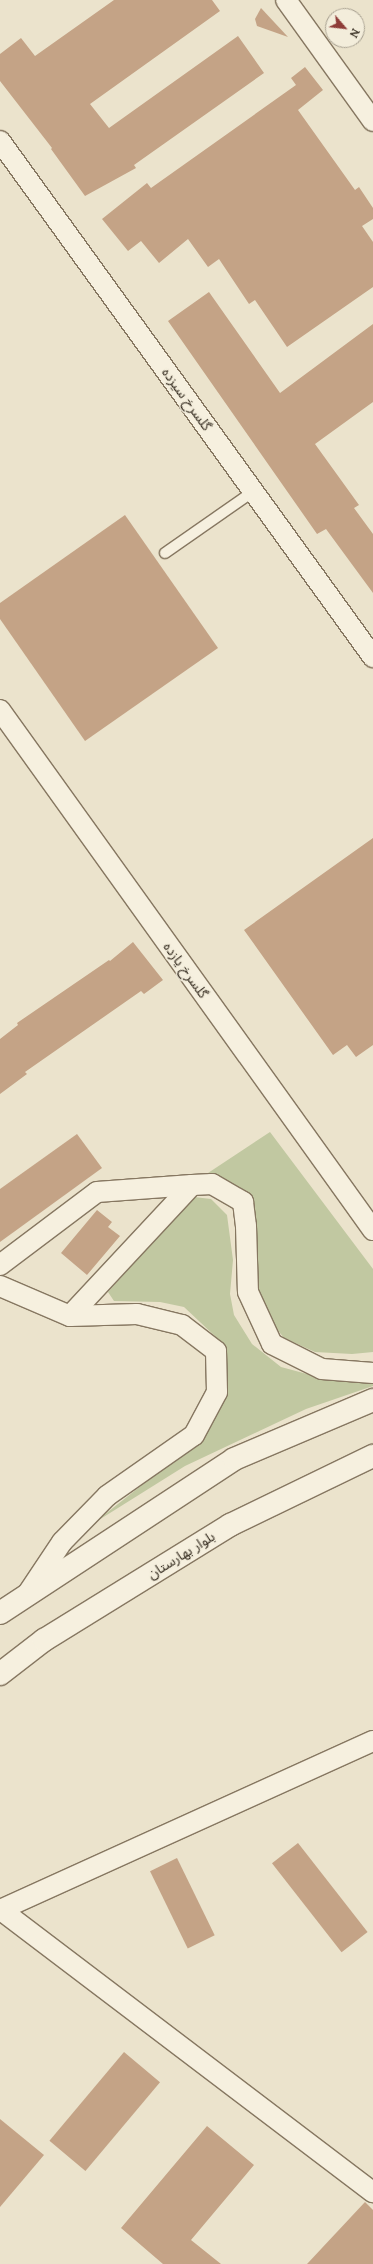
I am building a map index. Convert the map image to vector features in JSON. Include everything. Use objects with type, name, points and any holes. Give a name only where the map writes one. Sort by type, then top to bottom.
[{"type":"street","points":[[286,0],[373,121]]},
{"type":"street","name":"گلسرخ سیزده","points":[[0,141],[373,657]]},
{"type":"street","name":"گلسرخ یازده","points":[[0,710],[373,1230]]},
{"type":"street","points":[[0,1265],[97,1192],[212,1184],[242,1202],[246,1226],[248,1292],[272,1344],[322,1369],[373,1373]]},
{"type":"street","points":[[70,1316],[192,1185]]},
{"type":"street","points":[[0,1286],[70,1316],[137,1314],[182,1325],[216,1352],[217,1392],[194,1435],[107,1496],[62,1542],[28,1593]]},
{"type":"street","points":[[1,1612],[234,1459],[373,1400]]},
{"type":"street","name":"بلوار بهارستان","points":[[0,1674],[44,1640],[230,1524],[373,1456]]},
{"type":"street","points":[[373,1741],[1,1910],[373,2192]]},
{"type":"lane","points":[[165,553],[254,491]]},
{"type":"green space","points":[[270,1132],[373,1269],[373,1352],[352,1354],[315,1352],[284,1338],[268,1318],[259,1292],[253,1212],[247,1192],[208,1173]]},
{"type":"green space","points":[[194,1197],[211,1199],[227,1215],[233,1260],[230,1294],[234,1315],[252,1344],[281,1367],[307,1374],[373,1382],[373,1386],[306,1409],[185,1466],[94,1523],[200,1439],[224,1398],[225,1354],[217,1338],[184,1307],[160,1302],[114,1301],[108,1292]]},
{"type":"building","points":[[114,0],[212,0],[220,11],[90,104],[109,128],[238,36],[264,73],[134,165],[136,168],[85,196],[51,149],[52,148],[0,81],[0,54],[21,38],[35,56]]},
{"type":"building","points":[[261,8],[288,37],[257,26],[255,19]]},
{"type":"building","points":[[305,67],[323,90],[298,110],[355,190],[359,187],[373,208],[373,219],[362,226],[373,242],[373,287],[287,347],[255,300],[249,304],[219,259],[208,267],[188,239],[159,263],[141,241],[128,251],[102,219],[147,183],[151,188],[296,85],[291,78]]},
{"type":"building","points":[[209,292],[280,393],[373,324],[373,402],[315,444],[359,505],[354,508],[373,534],[373,593],[326,529],[317,534],[168,321]]},
{"type":"building","points":[[125,515],[218,648],[85,741],[0,619],[0,603]]},
{"type":"building","points":[[373,838],[373,1045],[356,1057],[347,1045],[333,1055],[244,930]]},
{"type":"building","points":[[133,942],[163,980],[144,994],[141,991],[25,1072],[27,1074],[0,1094],[0,1039],[18,1025],[17,1023],[109,960],[110,961]]},
{"type":"building","points":[[77,1134],[102,1168],[0,1242],[0,1189]]},
{"type":"building","points":[[97,1210],[112,1222],[108,1227],[120,1236],[87,1275],[61,1253]]},
{"type":"building","points":[[298,1843],[368,1932],[342,1952],[272,1863]]},
{"type":"building","points":[[177,1858],[215,1935],[188,1948],[150,1871]]},
{"type":"building","points":[[124,2052],[160,2082],[85,2171],[49,2141]]},
{"type":"building","points":[[0,2119],[44,2155],[0,2207]]},
{"type":"building","points":[[207,2126],[254,2165],[191,2240],[221,2264],[163,2264],[121,2228]]},
{"type":"building","points":[[365,2202],[373,2210],[373,2264],[307,2264]]}]
